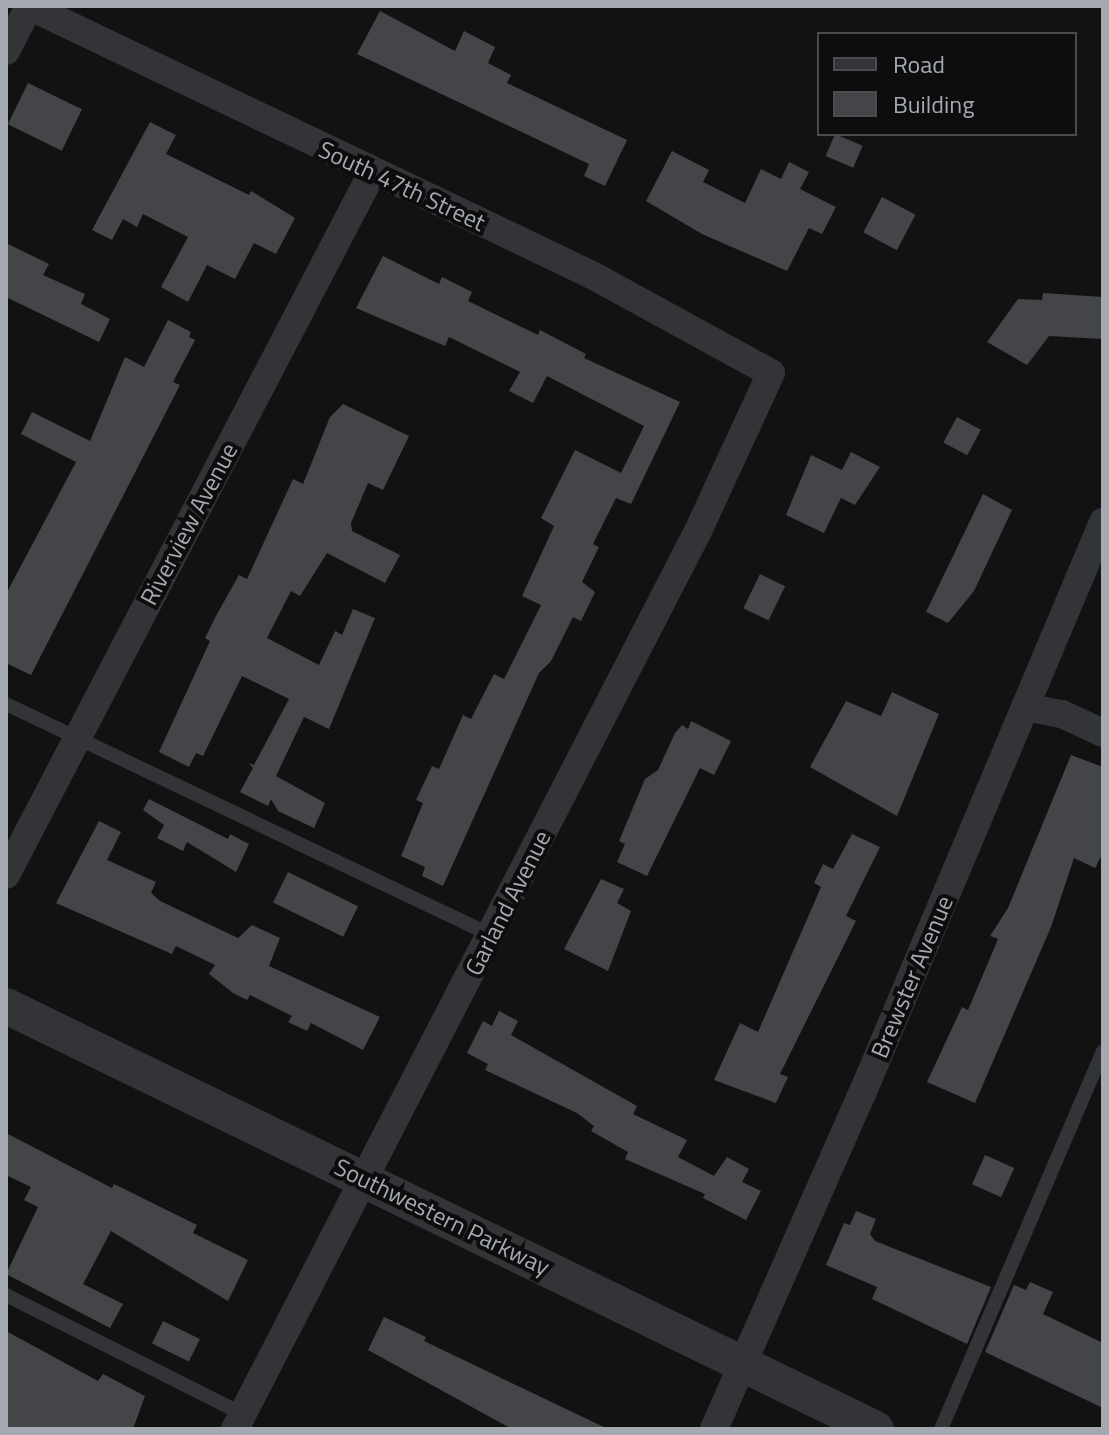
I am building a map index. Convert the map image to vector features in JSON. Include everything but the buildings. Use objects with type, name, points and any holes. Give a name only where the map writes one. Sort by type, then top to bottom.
[{"type":"street","points":[[6,51],[29,6]]},
{"type":"street","name":"South 47th Street","points":[[29,6],[372,173],[592,275],[771,373]]},
{"type":"street","name":"Riverview Avenue","points":[[6,875],[372,173]]},
{"type":"street","name":"Garland Avenue","points":[[239,1422],[366,1181],[697,533],[771,373]]},
{"type":"street","name":"Brewster Avenue","points":[[714,1429],[1103,522]]},
{"type":"street","points":[[1025,707],[1062,714],[1103,733]]},
{"type":"street","name":"Southwestern Parkway","points":[[6,1006],[876,1429]]},
{"type":"lane","points":[[6,704],[76,740],[491,935]]},
{"type":"lane","points":[[941,1429],[1103,1051]]},
{"type":"lane","points":[[6,1295],[239,1422]]}]
